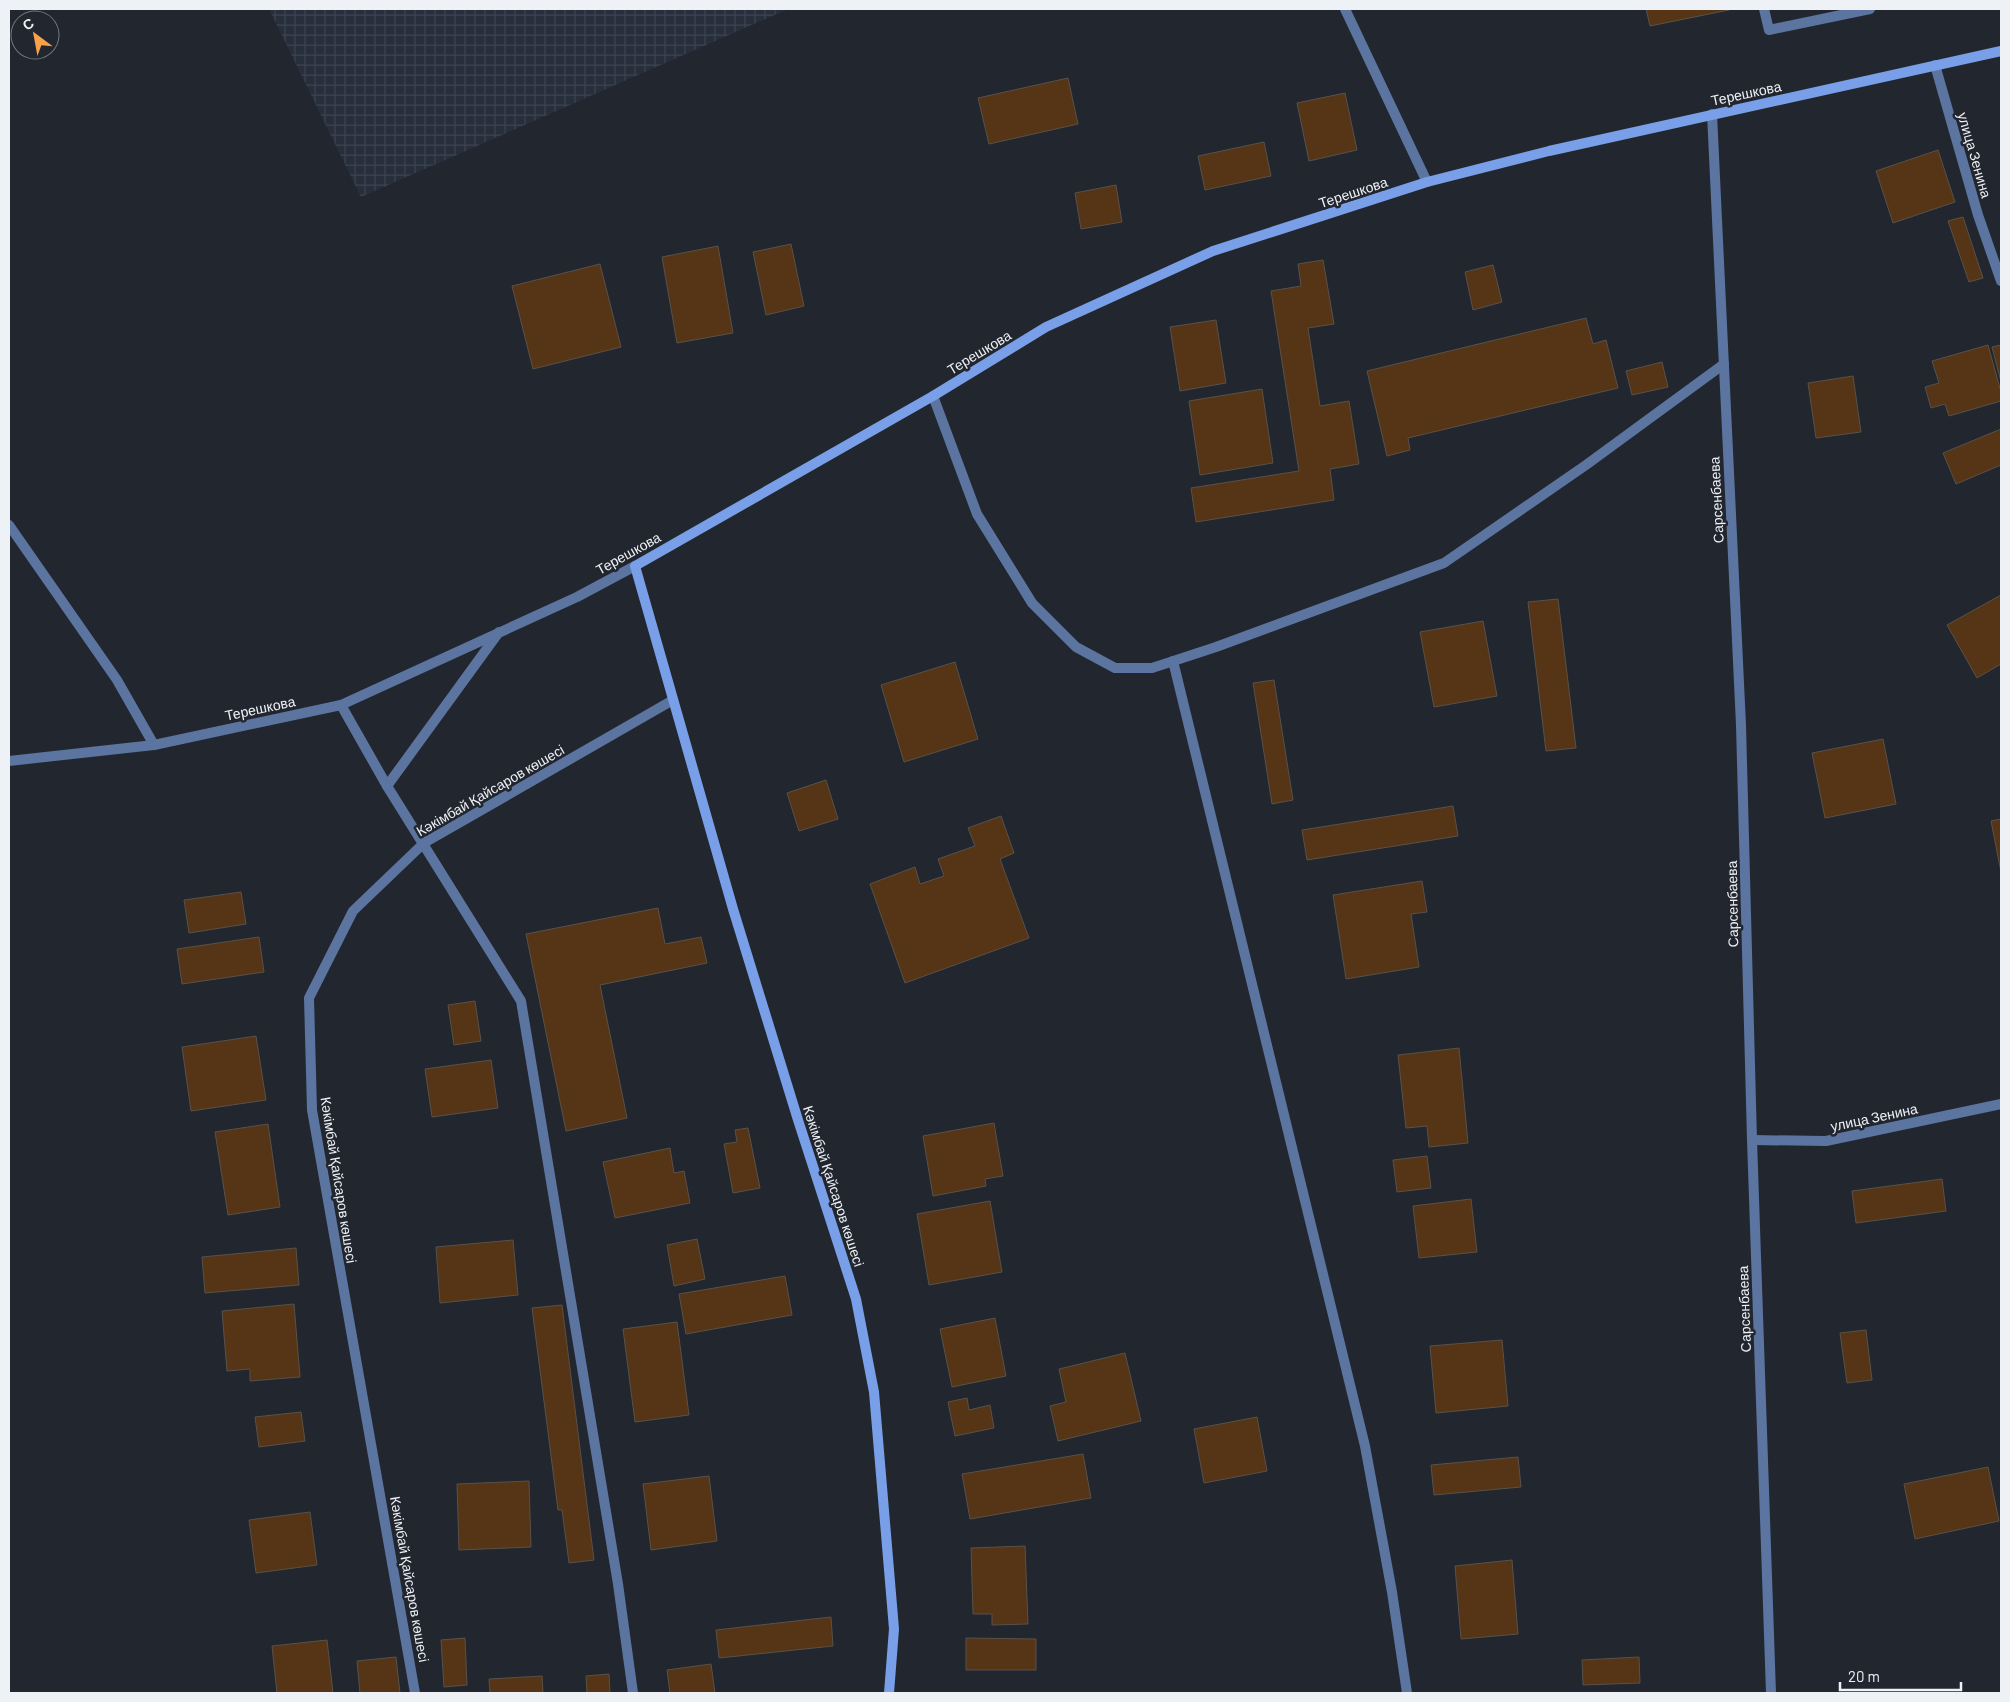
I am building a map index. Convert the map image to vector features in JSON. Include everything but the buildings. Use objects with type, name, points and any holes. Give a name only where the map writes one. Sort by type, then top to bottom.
[{"type":"street","points":[[1345,9],[1427,182]]},
{"type":"street","points":[[1764,9],[1769,30],[1870,9]]},
{"type":"street","name":"Терешкова","points":[[9,761],[154,745],[341,705],[577,597],[635,566],[933,396],[1046,327],[1213,251],[1427,182],[1549,150],[2001,50]]},
{"type":"street","name":"улица Зенина","points":[[1935,65],[1978,215],[2001,281]]},
{"type":"street","name":"Сарсенбаева","points":[[1712,114],[1741,725],[1752,1140],[1771,1693]]},
{"type":"street","points":[[933,396],[977,514],[1032,603],[1076,647],[1115,668],[1152,668],[1444,563],[1586,465],[1724,364]]},
{"type":"street","points":[[9,525],[117,680],[154,745]]},
{"type":"street","name":"Кәкімбай Қайсаров көшесі","points":[[635,566],[736,918],[801,1130],[856,1299],[874,1392],[894,1630],[888,1693]]},
{"type":"street","points":[[387,786],[500,631]]},
{"type":"street","points":[[1173,661],[1366,1446],[1392,1592],[1407,1693]]},
{"type":"street","name":"Кәкімбай Қайсаров көшесі","points":[[415,1693],[312,1110],[308,998],[353,911],[424,843],[673,700]]},
{"type":"street","points":[[341,705],[387,786],[521,1001],[618,1584],[633,1693]]},
{"type":"street","name":"улица Зенина","points":[[1752,1140],[1826,1141],[2001,1104]]},
{"type":"shaded area","points":[[269,9],[788,9],[361,197]]}]
